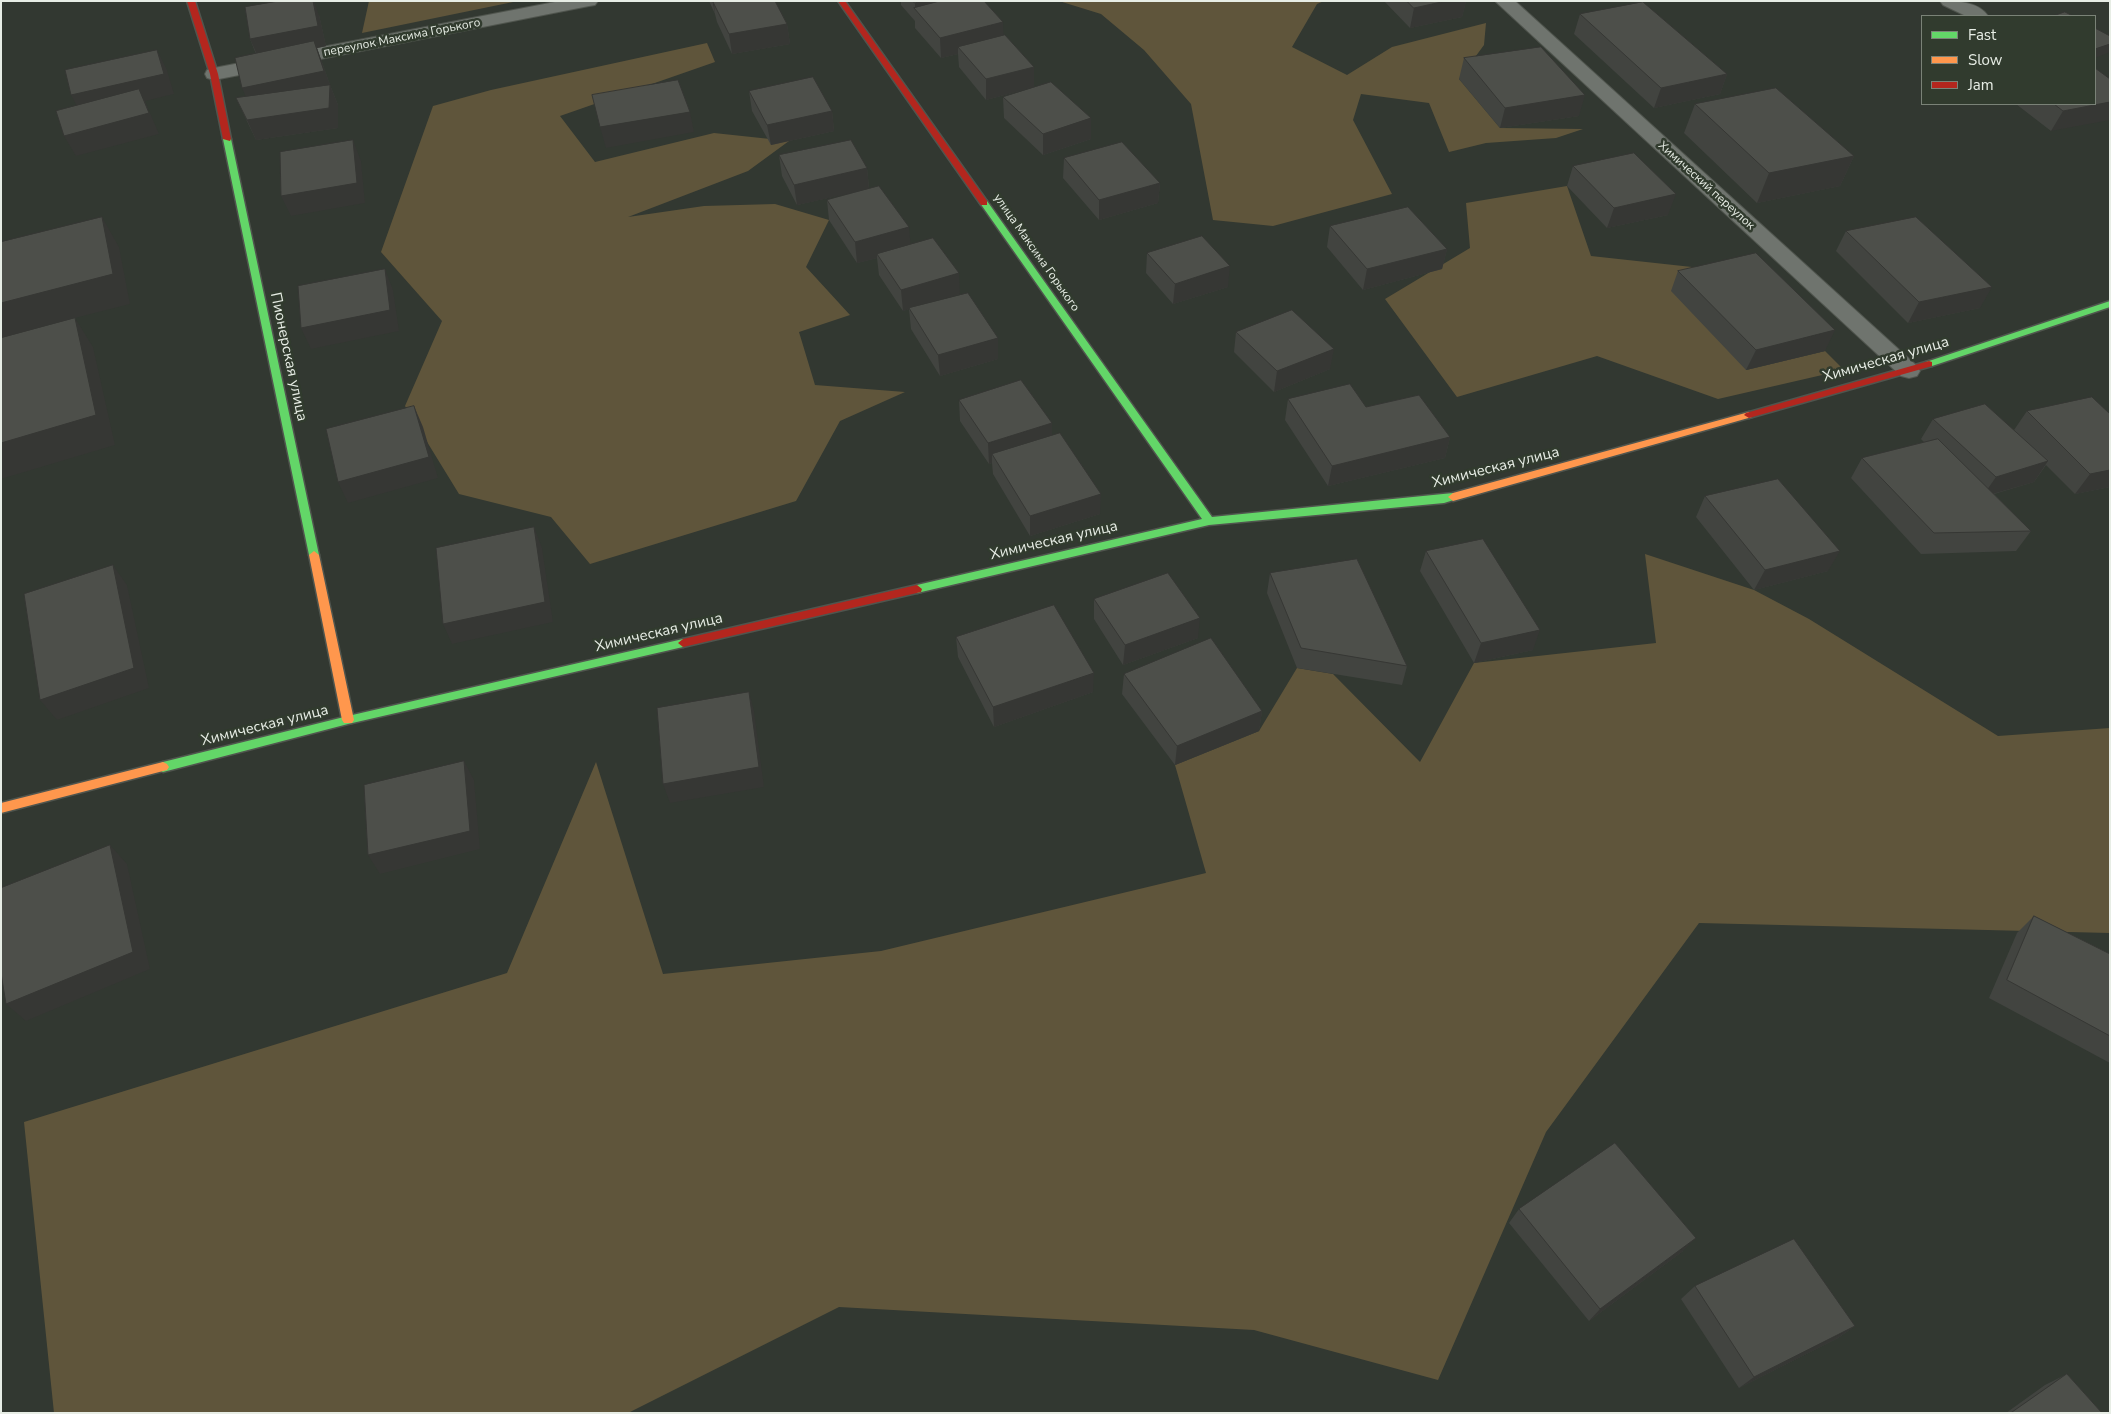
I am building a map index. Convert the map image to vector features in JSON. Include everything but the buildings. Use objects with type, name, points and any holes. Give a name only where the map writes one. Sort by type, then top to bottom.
[{"type":"street","name":"Пионерская улица","points":[[191,1],[214,74],[348,720]]},
{"type":"street","name":"переулок Максима Горького","points":[[214,74],[589,1]]},
{"type":"street","name":"улица Максима Горького","points":[[841,1],[1209,521]]},
{"type":"street","name":"Химический переулок","points":[[1504,1],[1908,371]]},
{"type":"street","points":[[1949,1],[1978,15]]},
{"type":"street","name":"Химическая улица","points":[[1,808],[348,720],[1209,521],[1444,499],[1908,371],[2110,304]]},
{"type":"shaded area","points":[[369,1],[518,1],[362,33]]},
{"type":"shaded area","points":[[1059,1],[1324,1],[1317,4],[1292,47],[1347,75],[1392,47],[1486,23],[1484,45],[1459,79],[1500,128],[1583,129],[1556,138],[1486,143],[1449,152],[1429,103],[1361,94],[1353,120],[1392,194],[1273,226],[1213,220],[1191,104],[1144,50],[1101,14]]},
{"type":"shaded area","points":[[707,43],[715,62],[560,116],[595,162],[714,133],[789,141],[748,171],[628,217],[704,206],[775,204],[829,220],[806,267],[850,315],[799,332],[815,385],[905,392],[840,421],[796,501],[590,564],[551,517],[459,494],[405,406],[442,321],[381,252],[433,106],[491,90]]},
{"type":"shaded area","points":[[1567,186],[1591,256],[1747,273],[1746,370],[1825,351],[1844,370],[1718,399],[1597,356],[1457,397],[1385,299],[1470,248],[1466,203]]},
{"type":"shaded area","points":[[1645,554],[1754,590],[1809,619],[1998,736],[2110,728],[2110,933],[1699,923],[1546,1132],[1438,1380],[1254,1330],[839,1307],[628,1413],[54,1413],[24,1122],[507,973],[596,762],[663,974],[881,951],[1206,873],[1175,765],[1259,731],[1297,668],[1333,674],[1420,762],[1474,663],[1656,643]]},
{"type":"traffic: fast","points":[[227,139],[314,555]]},
{"type":"traffic: fast","points":[[984,203],[1209,521]]},
{"type":"traffic: fast","points":[[1929,364],[2110,304]]},
{"type":"traffic: fast","points":[[917,589],[1209,521],[1453,497]]},
{"type":"traffic: fast","points":[[163,767],[348,720],[683,643]]},
{"type":"traffic: slow","points":[[1453,497],[1749,415]]},
{"type":"traffic: slow","points":[[314,555],[348,720]]},
{"type":"traffic: slow","points":[[1,808],[163,767]]},
{"type":"traffic: jam","points":[[191,1],[214,74],[227,139]]},
{"type":"traffic: jam","points":[[841,1],[984,203]]},
{"type":"traffic: jam","points":[[1749,415],[1929,364]]},
{"type":"traffic: jam","points":[[683,643],[917,589]]}]
